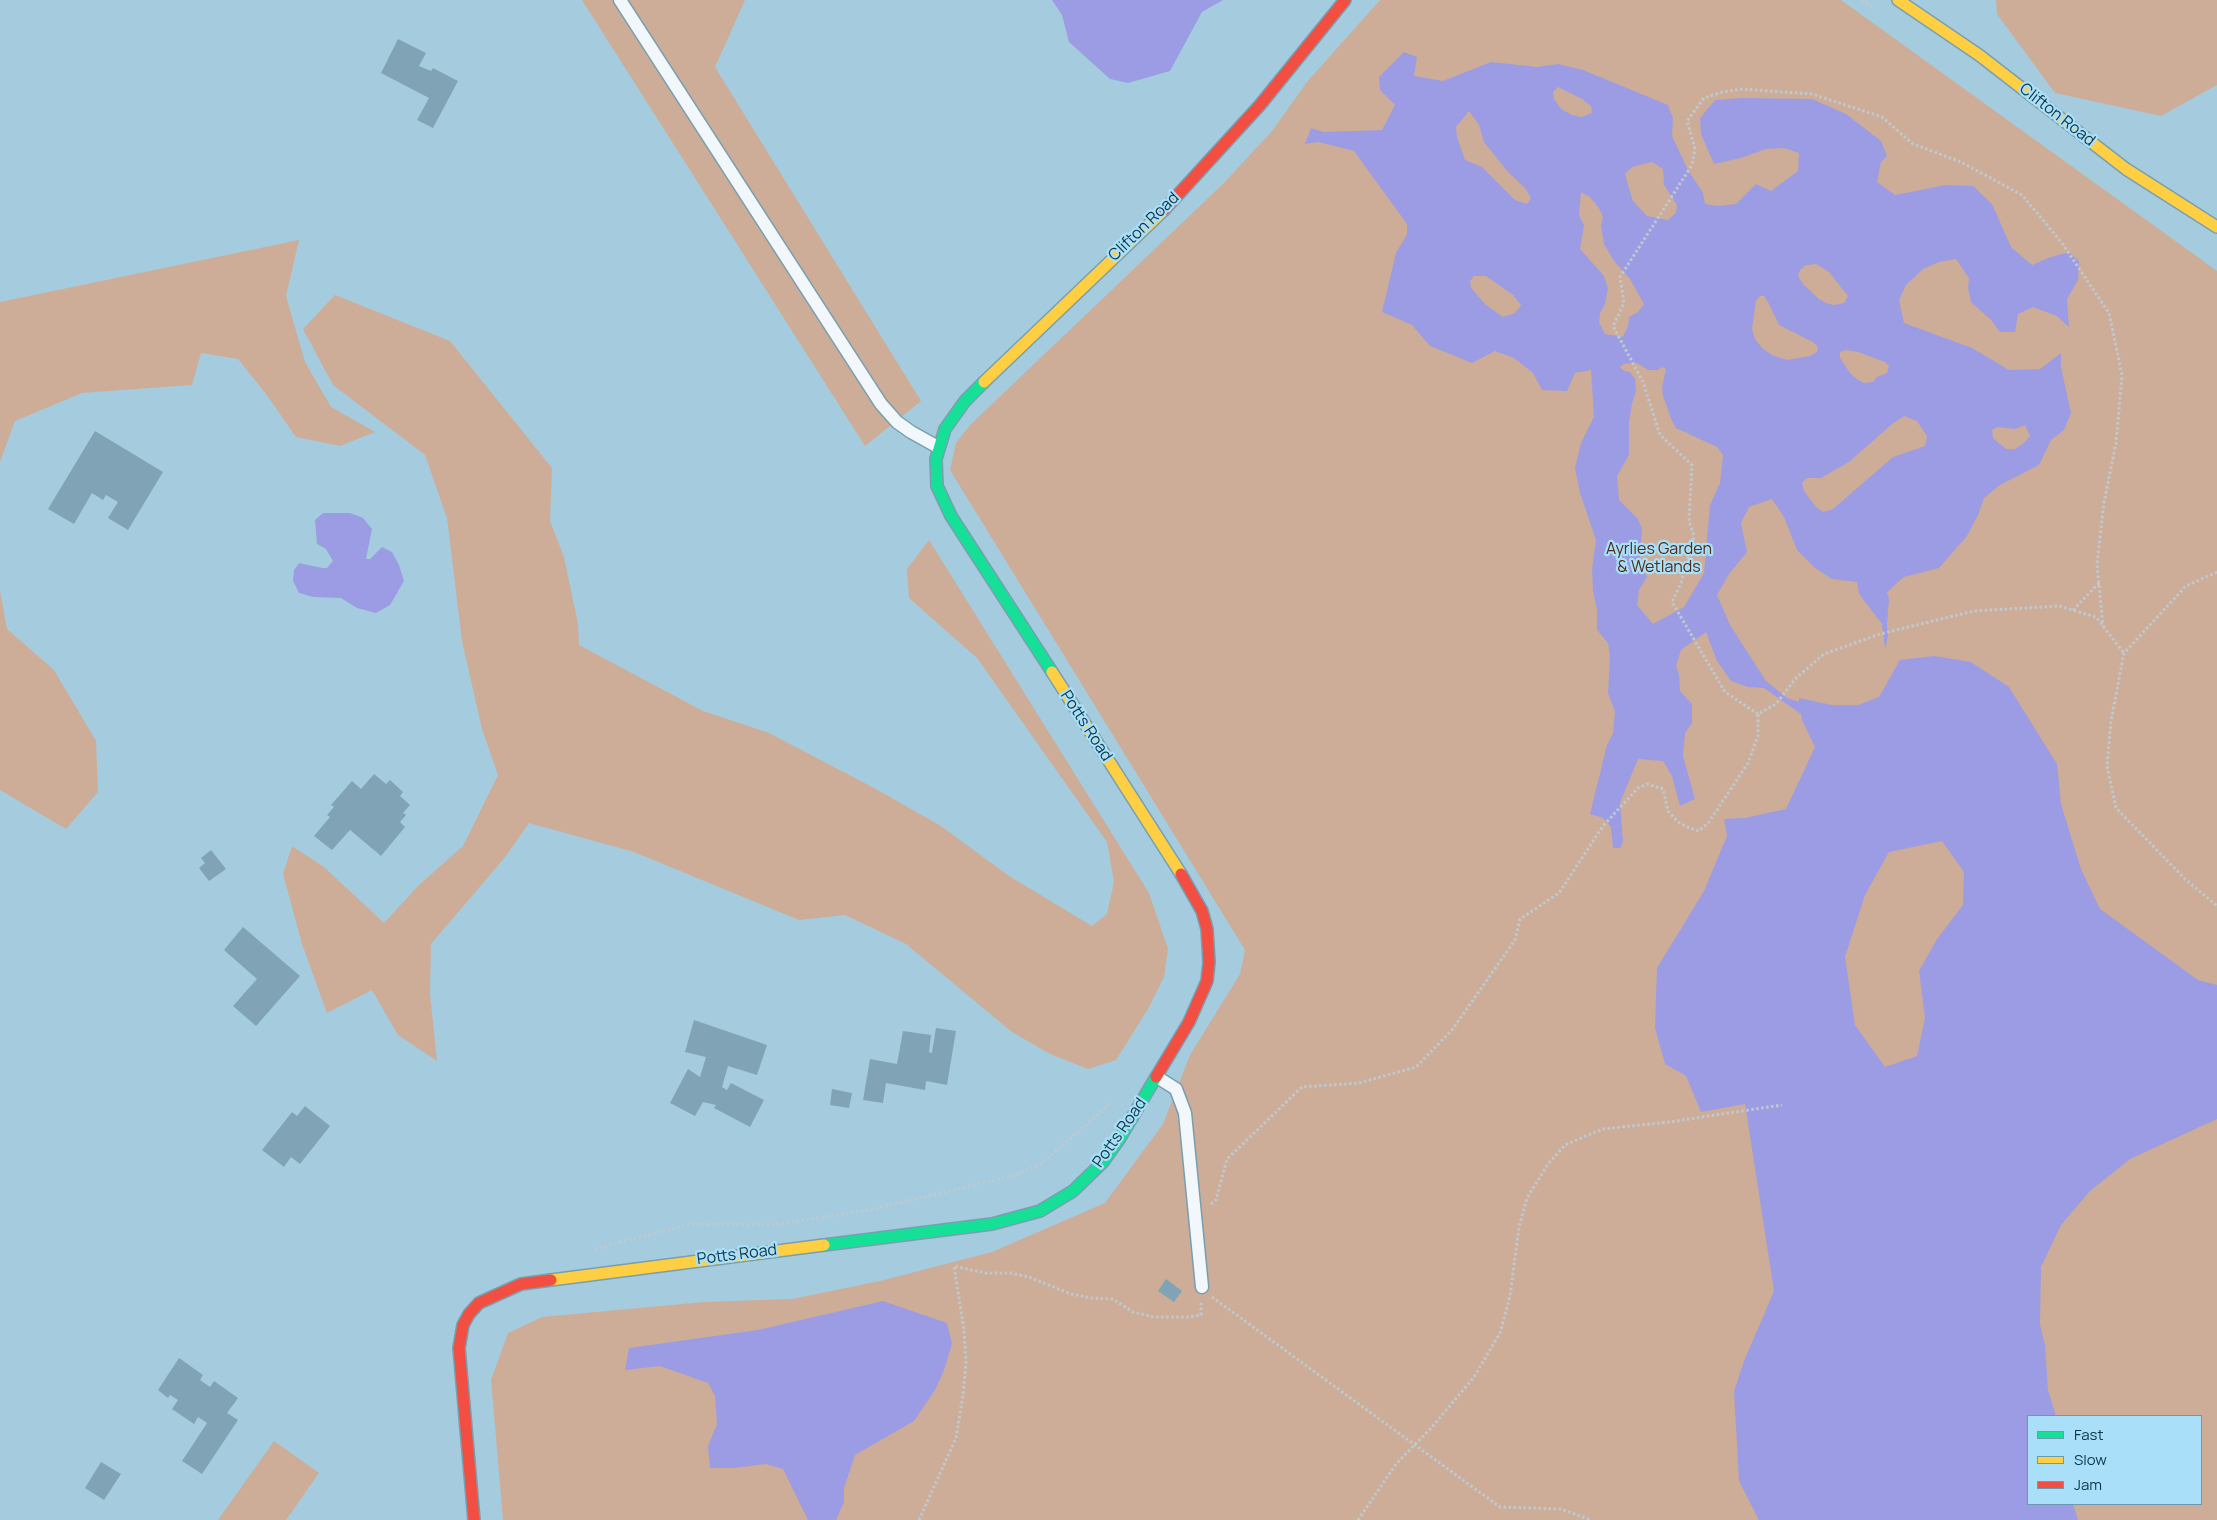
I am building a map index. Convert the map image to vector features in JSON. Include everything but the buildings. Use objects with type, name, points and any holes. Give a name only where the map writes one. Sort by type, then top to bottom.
[{"type":"street","name":"Clifton Road","points":[[938,447],[948,424],[965,401],[1007,358],[1167,206],[1260,106],[1345,0]]},
{"type":"street","name":"Clifton Road","points":[[1898,0],[1978,55],[2126,169],[2168,198],[2217,227]]},
{"type":"street","name":"Potts Road","points":[[474,1520],[459,1348],[463,1325],[469,1314],[479,1303],[505,1290],[531,1283],[992,1224],[1040,1211],[1073,1191],[1102,1162],[1120,1138],[1189,1022],[1207,981],[1209,945],[1202,911],[1173,860],[951,516],[937,486],[935,470],[938,447]]},
{"type":"lane","points":[[620,0],[882,404],[904,427],[938,447]]},
{"type":"lane","points":[[1157,1077],[1176,1089],[1186,1113],[1202,1287]]},
{"type":"path","points":[[1758,714],[1725,692],[1672,602],[1681,583],[1694,536],[1690,521],[1692,465],[1660,436],[1643,382],[1613,326],[1624,302],[1620,277],[1692,164],[1695,149],[1687,121],[1704,98],[1742,89],[1812,94],[1882,117],[1913,144],[1961,162],[2022,195],[2070,254],[2109,313],[2122,375],[2118,422],[2097,564],[2103,626]]},
{"type":"path","points":[[2217,572],[2186,586],[2124,653],[2111,721],[2107,766],[2116,808],[2185,878],[2217,906]]},
{"type":"path","points":[[2073,610],[2099,582]]},
{"type":"path","points":[[1758,714],[1776,704],[1787,687],[1824,654],[1880,634],[1974,612],[2059,606],[2096,617],[2124,653]]},
{"type":"path","points":[[1195,1217],[1216,1200],[1227,1159],[1302,1087],[1359,1083],[1416,1067],[1452,1030],[1516,940],[1520,919],[1559,893],[1602,826],[1638,788],[1647,784],[1664,789],[1668,811],[1678,822],[1699,831],[1709,822],[1748,763],[1758,736],[1758,714]]},
{"type":"path","points":[[592,1249],[691,1224],[771,1225],[869,1210],[1016,1175],[1042,1163],[1118,1097]]},
{"type":"path","points":[[1358,1520],[1396,1464],[1414,1443],[1432,1427],[1474,1378],[1500,1333],[1510,1296],[1519,1227],[1527,1198],[1548,1164],[1565,1144],[1602,1129],[1669,1122],[1782,1105]]},
{"type":"path","points":[[919,1520],[956,1438],[963,1394],[966,1362],[964,1330],[954,1266],[985,1273],[1011,1273],[1029,1277],[1071,1294],[1113,1299],[1133,1312],[1154,1317],[1188,1318],[1201,1315],[1202,1287]]},
{"type":"path","points":[[1202,1287],[1217,1302],[1500,1507],[1561,1509],[1591,1520]]},
{"type":"green space","points":[[582,0],[745,0],[715,67],[921,401],[865,446]]},
{"type":"green space","name":"Ayrlies Garden & Wetlands","points":[[1380,0],[1841,0],[2217,271],[2217,1520],[503,1520],[491,1380],[508,1333],[542,1317],[704,1302],[792,1299],[880,1281],[992,1252],[1105,1203],[1163,1124],[1190,1055],[1240,974],[1245,950],[950,470],[956,443],[970,425],[1224,183],[1272,131],[1307,82]]},
{"type":"green space","points":[[1996,0],[2217,0],[2217,85],[2161,116],[2055,93],[1997,14]]},
{"type":"green space","points":[[299,240],[286,296],[305,362],[331,407],[375,432],[340,446],[296,437],[266,394],[238,359],[201,353],[192,385],[82,393],[15,421],[0,462],[0,302]]},
{"type":"green space","points":[[335,295],[450,341],[552,468],[550,521],[564,557],[578,624],[579,645],[703,711],[769,733],[874,788],[941,826],[1009,876],[1092,926],[1107,914],[1114,882],[1107,842],[977,658],[909,598],[907,569],[929,540],[1149,893],[1168,949],[1164,977],[1148,1009],[1116,1060],[1088,1069],[1050,1054],[1012,1032],[906,944],[845,915],[799,920],[634,852],[529,823],[506,856],[431,944],[430,994],[437,1061],[398,1035],[372,990],[327,1013],[302,944],[283,874],[292,846],[324,867],[384,923],[419,885],[463,846],[498,775],[482,729],[462,641],[447,518],[425,455],[333,385],[303,329]]},
{"type":"green space","points":[[0,591],[7,629],[54,670],[96,741],[98,792],[66,829],[0,790]]},
{"type":"green space","points":[[274,1441],[319,1473],[286,1520],[218,1520]]},
{"type":"water","points":[[1052,0],[1223,0],[1202,12],[1170,71],[1128,83],[1110,79],[1069,42],[1062,15]]},
{"type":"water","points":[[1404,52],[1417,57],[1414,76],[1443,81],[1491,62],[1537,67],[1558,64],[1583,70],[1668,105],[1673,118],[1672,136],[1688,170],[1703,193],[1705,204],[1717,206],[1736,204],[1756,184],[1771,191],[1798,171],[1799,153],[1784,148],[1766,149],[1741,158],[1714,164],[1701,134],[1700,118],[1715,100],[1743,98],[1812,99],[1846,114],[1881,141],[1887,156],[1881,162],[1877,182],[1895,195],[1946,185],[1973,186],[1992,204],[2011,247],[2032,265],[2069,252],[2079,261],[2078,280],[2067,299],[2069,327],[2057,316],[2033,307],[2018,314],[2015,332],[2000,332],[1991,320],[1971,302],[1968,288],[1969,278],[1956,259],[1939,262],[1923,269],[1906,285],[1899,300],[1904,323],[1972,348],[2009,370],[2040,369],[2061,353],[2061,367],[2071,413],[2064,430],[2051,440],[2039,465],[2000,485],[1984,498],[1967,536],[1939,568],[1904,577],[1887,592],[1889,599],[1888,636],[1885,649],[1882,624],[1859,594],[1857,582],[1832,579],[1815,568],[1797,550],[1784,517],[1772,499],[1749,507],[1741,523],[1747,552],[1729,574],[1717,595],[1730,625],[1766,681],[1787,698],[1799,702],[1799,698],[1832,705],[1858,705],[1879,697],[1900,660],[1934,656],[1971,662],[2009,687],[2057,764],[2061,804],[2081,869],[2100,909],[2198,980],[2217,985],[2217,1119],[2130,1159],[2090,1191],[2061,1225],[2041,1267],[2040,1324],[2045,1345],[2048,1390],[2056,1415],[2027,1415],[2027,1505],[2073,1505],[2078,1520],[1759,1520],[1739,1481],[1734,1391],[1744,1361],[1774,1291],[1745,1104],[1701,1112],[1686,1076],[1665,1064],[1655,1028],[1657,968],[1704,891],[1727,836],[1724,819],[1745,818],[1786,809],[1815,747],[1801,714],[1764,688],[1748,687],[1731,681],[1717,661],[1706,632],[1681,650],[1676,666],[1679,674],[1680,691],[1692,704],[1692,723],[1685,733],[1683,756],[1695,799],[1680,806],[1672,776],[1663,761],[1638,759],[1620,803],[1623,842],[1620,848],[1613,848],[1611,827],[1603,818],[1590,814],[1607,745],[1613,733],[1615,712],[1608,693],[1610,657],[1608,643],[1597,630],[1597,610],[1593,591],[1592,569],[1596,540],[1580,493],[1575,468],[1581,443],[1594,417],[1591,370],[1575,373],[1567,391],[1542,390],[1533,373],[1514,358],[1495,351],[1472,363],[1430,346],[1412,325],[1382,312],[1396,253],[1407,234],[1407,224],[1354,151],[1318,142],[1305,144],[1311,128],[1323,132],[1382,130],[1395,105],[1380,90],[1379,77]],"holes":[[[1558,87],[1582,99],[1591,106],[1592,113],[1582,117],[1572,115],[1561,109],[1554,99],[1553,92]],[[1469,111],[1479,125],[1484,142],[1508,172],[1525,188],[1531,198],[1527,204],[1515,200],[1482,167],[1465,160],[1457,137],[1456,127]],[[1652,162],[1663,169],[1664,185],[1677,205],[1676,213],[1668,220],[1647,216],[1633,201],[1625,174],[1632,167]],[[1581,192],[1590,197],[1599,208],[1603,217],[1601,226],[1604,244],[1614,261],[1630,279],[1644,304],[1638,312],[1629,317],[1628,326],[1623,337],[1605,334],[1599,322],[1608,288],[1604,276],[1580,249],[1584,225],[1579,215]],[[1816,264],[1829,272],[1848,296],[1844,303],[1834,305],[1826,303],[1803,284],[1798,276],[1800,270],[1806,265]],[[1474,276],[1486,276],[1513,295],[1521,305],[1515,313],[1503,317],[1486,305],[1471,288],[1470,281]],[[1760,296],[1764,296],[1779,325],[1813,342],[1818,347],[1817,352],[1810,356],[1787,360],[1772,355],[1762,348],[1755,339],[1752,329],[1756,301]],[[1846,350],[1858,352],[1885,362],[1889,366],[1887,373],[1877,377],[1873,382],[1864,383],[1850,373],[1840,358],[1840,352]],[[1637,363],[1648,370],[1658,370],[1662,367],[1666,369],[1662,387],[1663,396],[1676,428],[1717,447],[1723,455],[1720,483],[1710,505],[1704,573],[1684,607],[1653,624],[1637,605],[1639,590],[1647,577],[1640,561],[1642,529],[1638,519],[1619,500],[1617,476],[1629,455],[1629,422],[1636,391],[1635,379],[1630,372],[1624,371],[1620,367],[1624,364]],[[1904,416],[1917,421],[1927,436],[1925,446],[1893,457],[1833,509],[1823,512],[1816,507],[1804,491],[1802,483],[1807,478],[1821,478],[1849,462],[1892,424]],[[2025,425],[2030,436],[2015,449],[2006,449],[1993,438],[1992,430],[1997,427],[2015,429]],[[1942,841],[1964,872],[1963,905],[1937,939],[1919,971],[1925,1018],[1917,1056],[1885,1067],[1855,1025],[1845,957],[1865,895],[1889,852]]]},
{"type":"water","points":[[323,513],[350,513],[363,518],[372,529],[366,559],[370,559],[382,547],[392,552],[404,581],[390,605],[376,613],[357,608],[341,598],[313,597],[299,593],[293,581],[294,570],[299,563],[327,568],[333,561],[326,549],[317,544],[315,520]]},
{"type":"water","points":[[883,1301],[947,1323],[952,1344],[944,1370],[935,1390],[914,1421],[855,1455],[844,1488],[844,1502],[836,1520],[808,1520],[783,1469],[766,1464],[734,1468],[710,1468],[708,1446],[717,1424],[715,1396],[708,1383],[660,1366],[625,1370],[629,1348],[758,1330]]},
{"type":"traffic: fast","points":[[984,382],[965,401],[945,429],[936,459],[937,486],[951,516],[1052,672]]},
{"type":"traffic: fast","points":[[824,1245],[992,1224],[1040,1211],[1073,1191],[1103,1162],[1120,1138],[1156,1077]]},
{"type":"traffic: slow","points":[[1898,0],[1979,55],[2126,169],[2217,227]]},
{"type":"traffic: slow","points":[[984,382],[1164,210]]},
{"type":"traffic: slow","points":[[1052,672],[1181,874]]},
{"type":"traffic: slow","points":[[551,1280],[824,1245]]},
{"type":"traffic: jam","points":[[1164,210],[1260,105],[1345,0]]},
{"type":"traffic: jam","points":[[1156,1077],[1189,1022],[1207,981],[1209,962],[1207,929],[1202,911],[1181,874]]},
{"type":"traffic: jam","points":[[474,1520],[459,1348],[463,1325],[469,1314],[479,1303],[521,1284],[551,1280]]}]
